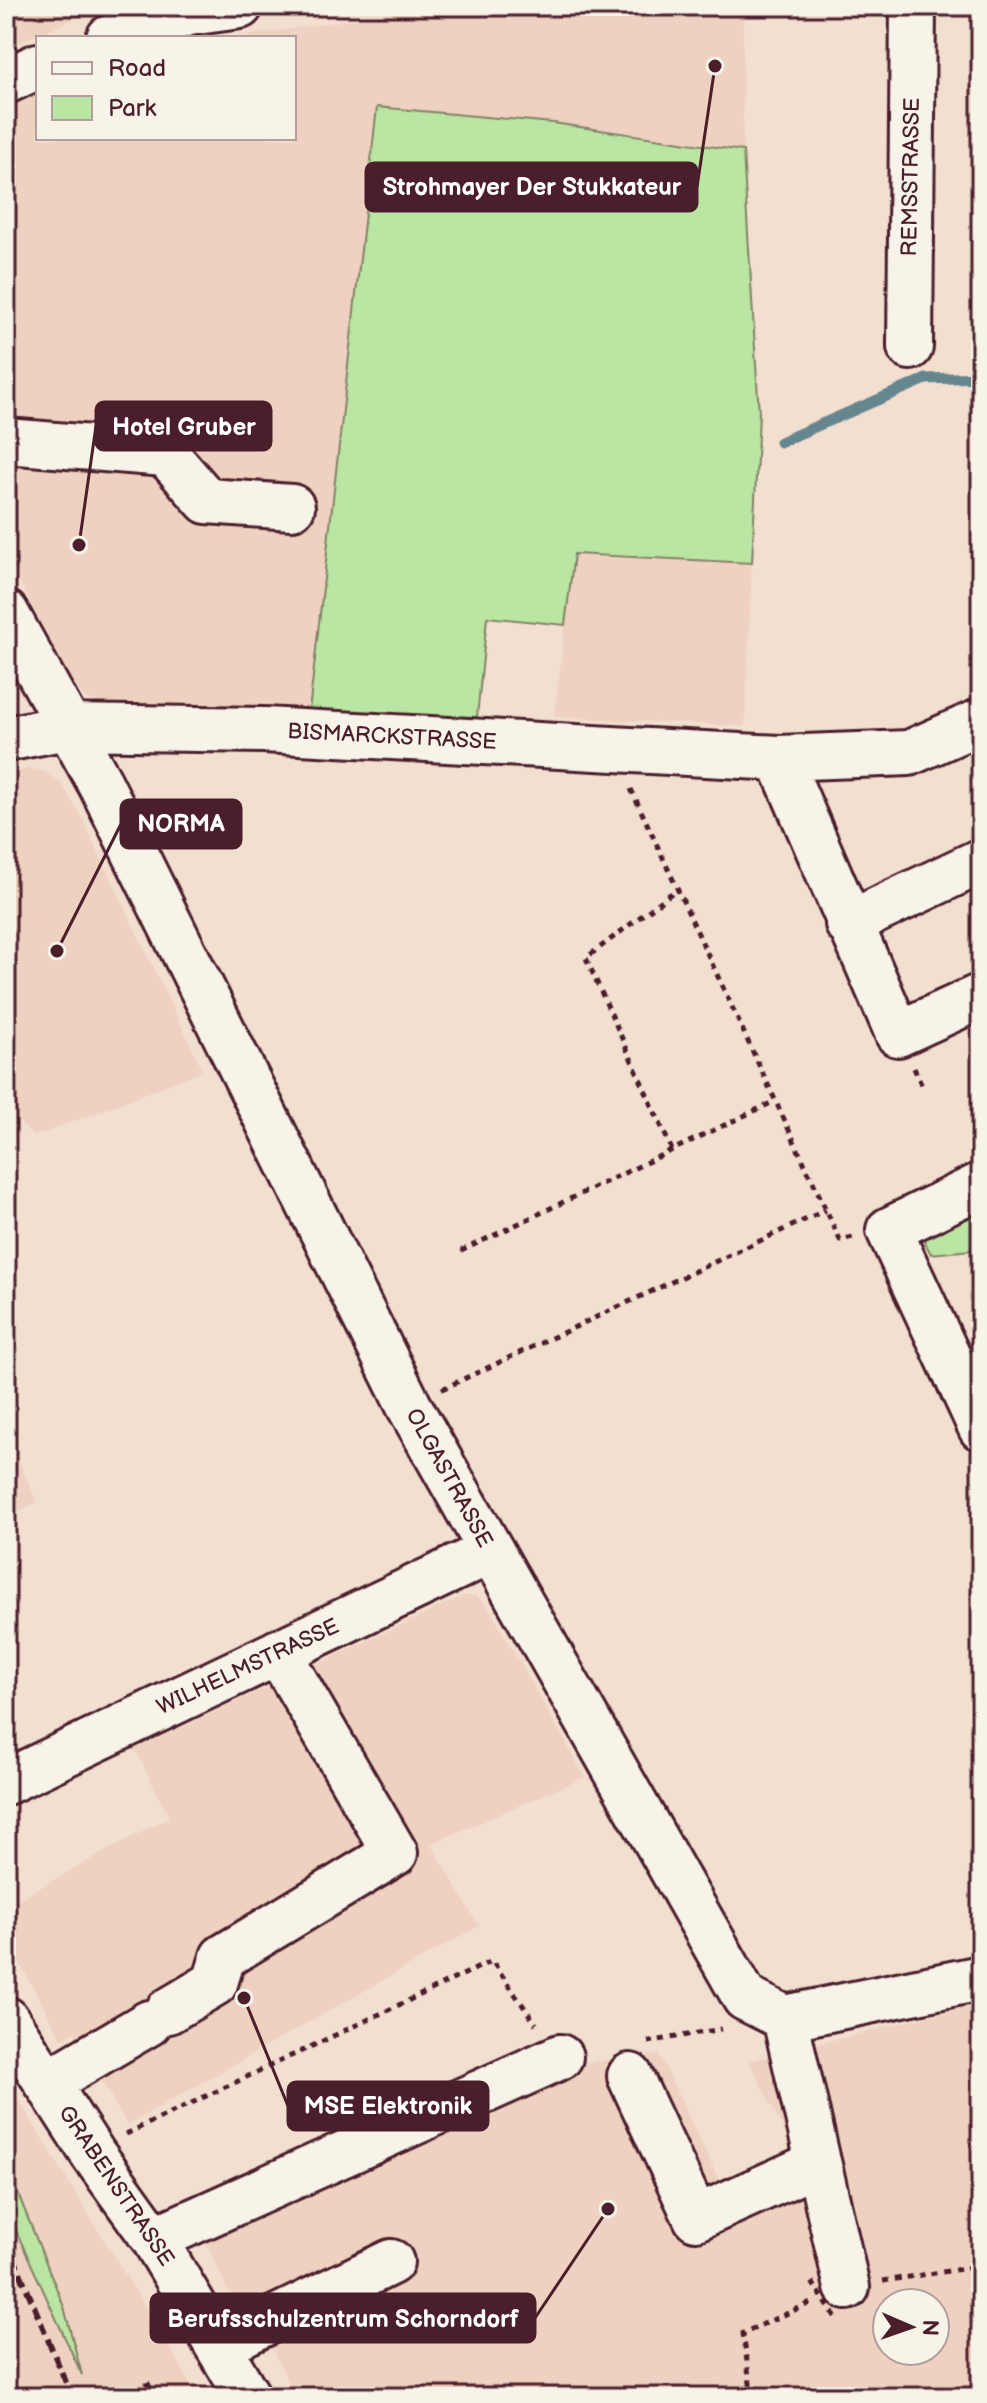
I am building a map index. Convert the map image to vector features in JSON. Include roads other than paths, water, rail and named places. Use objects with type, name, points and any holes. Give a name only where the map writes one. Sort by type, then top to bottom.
[{"type":"street","points":[[115,36],[189,13],[240,6]]},
{"type":"street","name":"REMSSTRASSE","points":[[910,347],[913,6]]},
{"type":"street","points":[[6,81],[36,67]]},
{"type":"street","points":[[6,441],[166,454],[207,501],[292,507]]},
{"type":"street","points":[[6,613],[67,727]]},
{"type":"street","name":"BISMARCKSTRASSE","points":[[6,739],[67,727],[437,737],[779,758],[909,753],[981,721]]},
{"type":"street","name":"OLGASTRASSE","points":[[67,727],[101,785],[409,1406],[489,1552],[745,1998],[785,2018]]},
{"type":"street","points":[[779,758],[898,1034],[981,996]]},
{"type":"street","points":[[848,924],[981,861]]},
{"type":"street","points":[[981,1185],[889,1230],[981,1428]]},
{"type":"street","name":"WILHELMSTRASSE","points":[[6,1782],[489,1552]]},
{"type":"street","points":[[47,2083],[215,1983],[223,1957],[395,1853],[278,1652]]},
{"type":"street","points":[[832,2297],[818,2163],[785,2018],[981,1978]]},
{"type":"street","name":"GRABENSTRASSE","points":[[6,2019],[93,2154],[154,2239],[248,2397]]},
{"type":"street","points":[[154,2239],[560,2057]]},
{"type":"street","points":[[632,2060],[696,2218],[818,2163]]},
{"type":"street","points":[[218,2346],[391,2262]]},
{"type":"waterway","points":[[780,442],[926,379],[981,377]]},
{"type":"railway","points":[[6,2239],[72,2397]]},
{"type":"railway","points":[[147,2382],[153,2397]]},
{"type":"place","name":"Strohmayer Der Stukkateur","points":[[715,66]]},
{"type":"place","name":"Hotel Gruber","points":[[79,545]]},
{"type":"place","name":"NORMA","points":[[57,951]]},
{"type":"place","name":"MSE Elektronik","points":[[244,1998]]},
{"type":"place","name":"Berufsschulzentrum Schorndorf","points":[[608,2209]]}]
